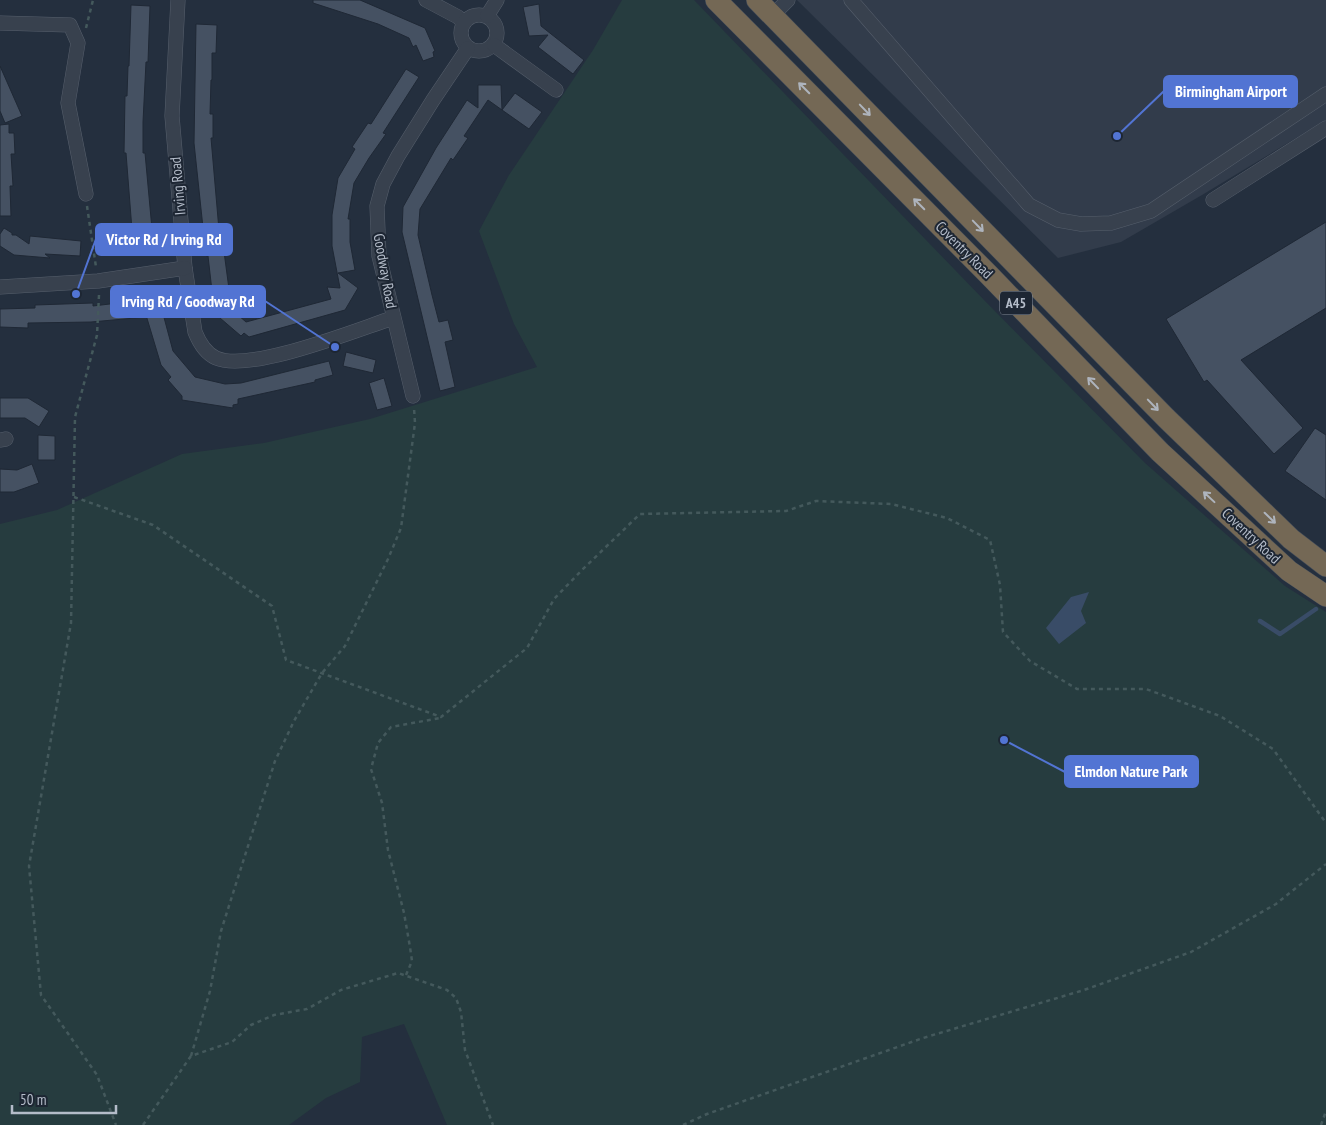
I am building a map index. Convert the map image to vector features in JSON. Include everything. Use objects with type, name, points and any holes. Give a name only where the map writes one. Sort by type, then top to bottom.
[{"type":"highway","name":"Coventry Road","points":[[716,0],[989,275],[1160,452],[1289,571],[1326,596]]},
{"type":"highway","name":"Coventry Road","points":[[757,0],[1166,418],[1291,539],[1326,566]]},
{"type":"street","name":"Irving Road","points":[[178,0],[172,116],[185,268],[198,341],[215,358],[250,361],[301,348],[393,318]]},
{"type":"street","points":[[426,0],[458,17],[464,23]]},
{"type":"street","points":[[487,16],[497,0]]},
{"type":"street","points":[[772,16],[788,0]]},
{"type":"street","points":[[850,0],[1029,205],[1058,220],[1081,224],[1111,223],[1151,211],[1326,94]]},
{"type":"street","points":[[474,15],[487,16],[494,21],[498,29],[498,37],[494,45],[488,50],[480,52],[468,48],[461,36],[464,23],[474,15]]},
{"type":"street","points":[[0,23],[70,25],[78,43],[68,104],[86,194]]},
{"type":"street","points":[[494,45],[556,90]]},
{"type":"street","name":"Goodway Road","points":[[413,396],[379,256],[377,206],[383,184],[398,156],[468,48]]},
{"type":"street","points":[[1213,200],[1326,128]]},
{"type":"street","points":[[0,287],[98,281],[185,268]]},
{"type":"path","points":[[78,43],[85,32],[93,0]]},
{"type":"path","points":[[86,194],[98,281],[97,335],[75,417],[71,623],[29,866],[41,995],[97,1075],[116,1125]]},
{"type":"path","points":[[143,1125],[191,1056],[210,991],[221,931],[275,761],[294,721],[322,673],[345,646],[388,559],[401,528],[415,423],[413,396]]},
{"type":"path","points":[[74,497],[153,526],[272,606],[286,660],[441,717]]},
{"type":"path","points":[[406,976],[412,961],[410,947],[404,913],[388,850],[382,802],[371,769],[378,743],[391,727],[441,717],[527,648],[554,599],[640,514],[786,511],[816,501],[891,504],[947,518],[990,540],[1000,585],[1003,632],[1030,660],[1077,689],[1146,689],[1220,716],[1273,750],[1326,823]]},
{"type":"path","points":[[683,1125],[707,1114],[923,1038],[1084,990],[1190,952],[1276,904],[1326,864]]},
{"type":"path","points":[[191,1056],[232,1042],[251,1025],[274,1016],[307,1009],[340,990],[398,973],[447,990],[456,998],[460,1012],[465,1050],[493,1125]]},
{"type":"path","points":[[1321,1125],[1326,1111]]},
{"type":"shaded area","points":[[797,0],[1326,0],[1326,120],[1121,242],[1058,258]]},
{"type":"green space","points":[[622,0],[694,0],[985,301],[1145,463],[1285,586],[1326,612],[1326,1125],[447,1125],[404,1024],[362,1037],[360,1082],[326,1098],[289,1125],[0,1125],[0,524],[57,510],[182,454],[264,443],[370,419],[537,367],[514,324],[479,231],[509,175],[593,50]]},
{"type":"water","points":[[1089,592],[1081,611],[1086,623],[1059,644],[1046,628],[1071,597]]},
{"type":"building","points":[[313,0],[360,0],[425,28],[435,51],[433,52],[434,57],[423,61],[416,45],[413,47],[409,38],[378,24],[313,3]]},
{"type":"building","points":[[539,4],[541,26],[584,60],[573,74],[538,47],[548,35],[529,36],[523,7]]},
{"type":"building","points":[[131,5],[150,6],[143,153],[145,153],[152,229],[132,230],[126,153],[124,153],[125,96],[127,96],[129,66]]},
{"type":"building","points":[[196,24],[217,25],[216,53],[212,53],[210,114],[213,114],[213,138],[211,138],[219,230],[221,229],[229,289],[212,291],[208,256],[206,256],[194,143]]},
{"type":"building","points":[[0,66],[22,116],[5,123],[0,111]]},
{"type":"building","points":[[406,69],[419,77],[383,133],[386,134],[354,183],[348,219],[350,219],[350,242],[355,270],[338,273],[358,288],[345,310],[249,337],[244,333],[241,336],[220,318],[229,307],[246,322],[331,299],[327,287],[340,288],[332,246],[332,215],[338,178],[355,149],[352,147],[368,123],[371,124]]},
{"type":"building","points":[[478,85],[501,85],[502,110],[488,100],[464,136],[468,138],[453,160],[451,158],[420,209],[418,235],[432,295],[439,322],[448,320],[453,340],[445,342],[455,387],[440,391],[402,232],[403,207],[436,148],[467,100],[478,108]]},
{"type":"building","points":[[515,93],[542,112],[529,129],[502,110]]},
{"type":"building","points":[[9,124],[9,133],[14,133],[15,154],[11,154],[13,186],[10,186],[11,216],[0,216],[0,125]]},
{"type":"building","points":[[1326,222],[1326,308],[1241,360],[1303,428],[1274,454],[1207,380],[1204,382],[1166,319]]},
{"type":"building","points":[[4,228],[12,233],[12,235],[16,235],[29,244],[30,236],[81,241],[80,256],[45,254],[50,258],[14,255],[0,246],[0,234]]},
{"type":"building","points":[[143,300],[146,317],[91,322],[28,323],[28,328],[0,327],[0,309],[35,308],[35,305],[93,303],[93,306]]},
{"type":"building","points":[[162,310],[173,351],[195,377],[225,384],[241,383],[329,361],[333,375],[315,380],[315,382],[238,399],[238,404],[233,405],[233,408],[182,400],[182,396],[168,380],[171,377],[161,365],[146,315]]},
{"type":"building","points":[[346,352],[376,360],[373,373],[343,366]]},
{"type":"building","points":[[384,378],[392,406],[377,410],[369,383]]},
{"type":"building","points":[[0,398],[28,398],[49,411],[39,427],[25,418],[0,418]]},
{"type":"building","points":[[1315,428],[1326,435],[1326,500],[1285,471]]},
{"type":"building","points":[[38,435],[55,436],[55,460],[38,460]]},
{"type":"building","points":[[32,464],[39,483],[14,492],[0,492],[0,469],[17,470]]},
{"type":"waterway","points":[[1260,621],[1280,634],[1316,609]]},
{"type":"place","name":"Birmingham Airport","points":[[1117,136]]},
{"type":"place","name":"Victor Rd / Irving Rd","points":[[76,294]]},
{"type":"place","name":"Irving Rd / Goodway Rd","points":[[335,347]]},
{"type":"place","name":"Elmdon Nature Park","points":[[1004,740]]}]
